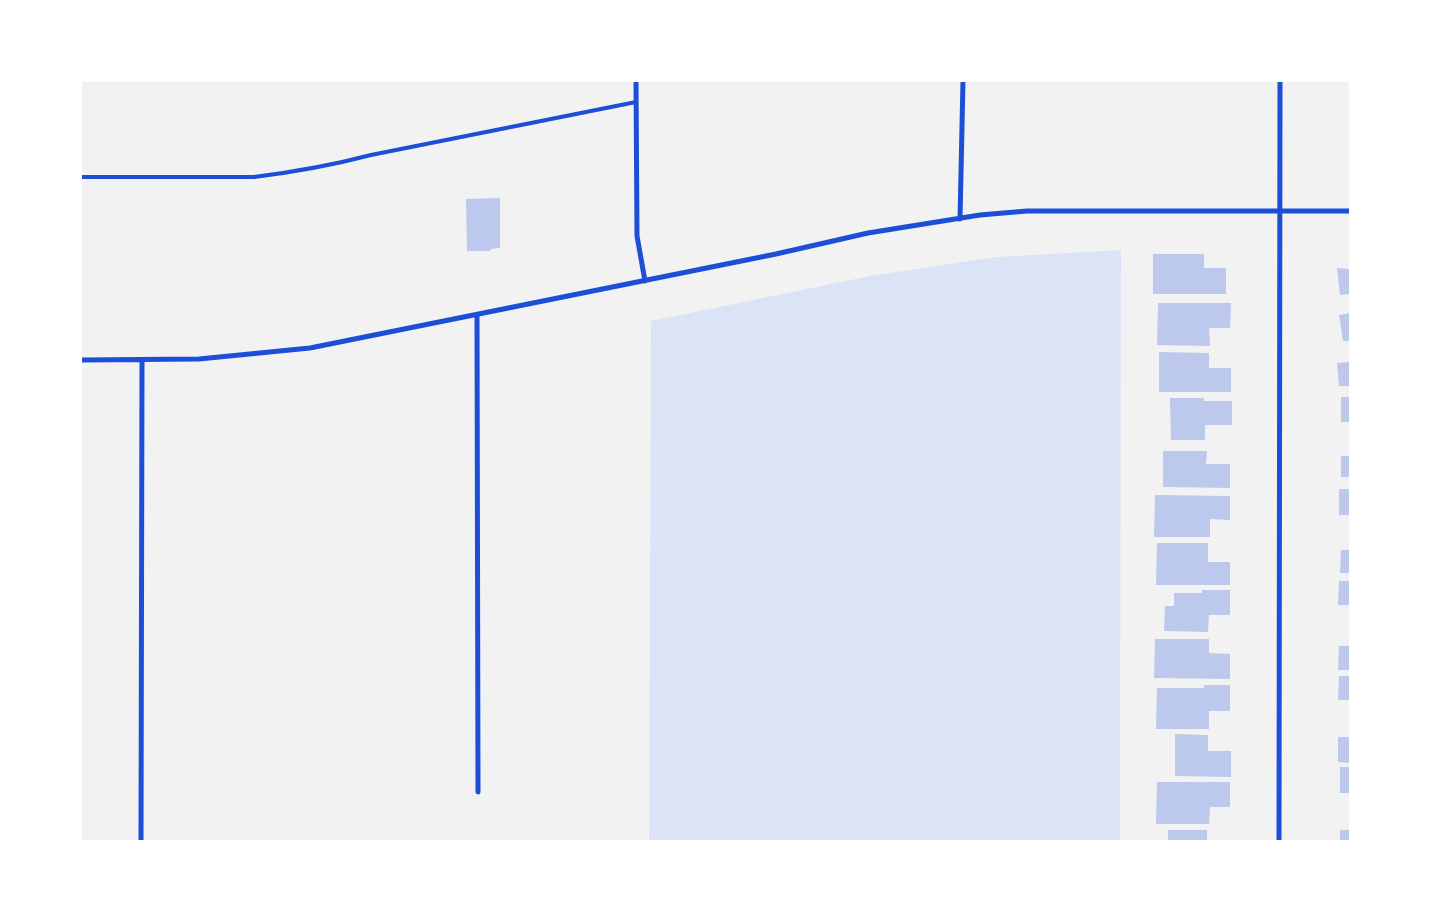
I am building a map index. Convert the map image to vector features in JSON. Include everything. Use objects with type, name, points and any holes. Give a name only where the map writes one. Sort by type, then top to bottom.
[{"type":"street","points":[[636,81],[637,236],[645,281]]},
{"type":"street","points":[[960,219],[963,81]]},
{"type":"street","points":[[1279,841],[1280,81]]},
{"type":"street","points":[[81,360],[199,359],[310,348],[477,316],[776,254],[868,232],[1027,210],[1350,211]]},
{"type":"street","points":[[477,316],[478,792]]},
{"type":"street","points":[[141,841],[142,360]]},
{"type":"lane","points":[[81,177],[254,177],[336,164],[371,155],[636,102]]},
{"type":"shaded area","points":[[1121,250],[1120,841],[649,841],[651,321],[870,276],[996,257]]},
{"type":"building","points":[[500,198],[500,248],[490,249],[490,251],[467,251],[466,199]]},
{"type":"building","points":[[1153,254],[1204,254],[1204,268],[1226,268],[1226,294],[1153,294]]},
{"type":"building","points":[[1337,268],[1350,269],[1350,294],[1340,295]]},
{"type":"building","points":[[1158,303],[1231,303],[1230,328],[1209,328],[1210,346],[1157,345]]},
{"type":"building","points":[[1350,313],[1350,341],[1343,341],[1339,315]]},
{"type":"building","points":[[1159,352],[1209,353],[1209,368],[1231,368],[1231,392],[1159,392]]},
{"type":"building","points":[[1350,362],[1350,386],[1339,386],[1337,363]]},
{"type":"building","points":[[1341,397],[1350,397],[1350,422],[1341,422]]},
{"type":"building","points":[[1170,398],[1204,398],[1204,401],[1232,401],[1232,425],[1205,425],[1205,440],[1171,440]]},
{"type":"building","points":[[1163,451],[1207,451],[1206,464],[1230,464],[1230,488],[1163,487]]},
{"type":"building","points":[[1341,456],[1350,456],[1350,477],[1341,477]]},
{"type":"building","points":[[1339,489],[1350,489],[1350,515],[1339,515]]},
{"type":"building","points":[[1155,495],[1230,496],[1230,520],[1210,519],[1210,537],[1154,537]]},
{"type":"building","points":[[1157,543],[1208,543],[1208,562],[1230,562],[1230,585],[1156,585]]},
{"type":"building","points":[[1341,550],[1350,550],[1350,573],[1340,573]]},
{"type":"building","points":[[1339,581],[1350,581],[1350,605],[1338,605]]},
{"type":"building","points":[[1202,590],[1230,590],[1230,615],[1209,615],[1208,632],[1164,631],[1165,606],[1174,606],[1174,593],[1202,593]]},
{"type":"building","points":[[1155,639],[1209,639],[1209,653],[1230,654],[1230,679],[1154,678]]},
{"type":"building","points":[[1339,646],[1350,646],[1350,670],[1338,670]]},
{"type":"building","points":[[1339,676],[1350,676],[1350,700],[1338,700]]},
{"type":"building","points":[[1204,685],[1230,685],[1230,711],[1209,711],[1209,729],[1156,729],[1157,688],[1204,688]]},
{"type":"building","points":[[1175,734],[1208,735],[1208,751],[1231,751],[1231,777],[1175,776]]},
{"type":"building","points":[[1338,737],[1350,737],[1350,763],[1338,762]]},
{"type":"building","points":[[1340,767],[1350,767],[1350,793],[1340,793]]},
{"type":"building","points":[[1157,782],[1230,782],[1230,807],[1210,807],[1209,824],[1156,824]]},
{"type":"building","points":[[1168,830],[1207,830],[1207,841],[1168,841]]},
{"type":"building","points":[[1340,830],[1350,830],[1350,841],[1340,841]]}]
